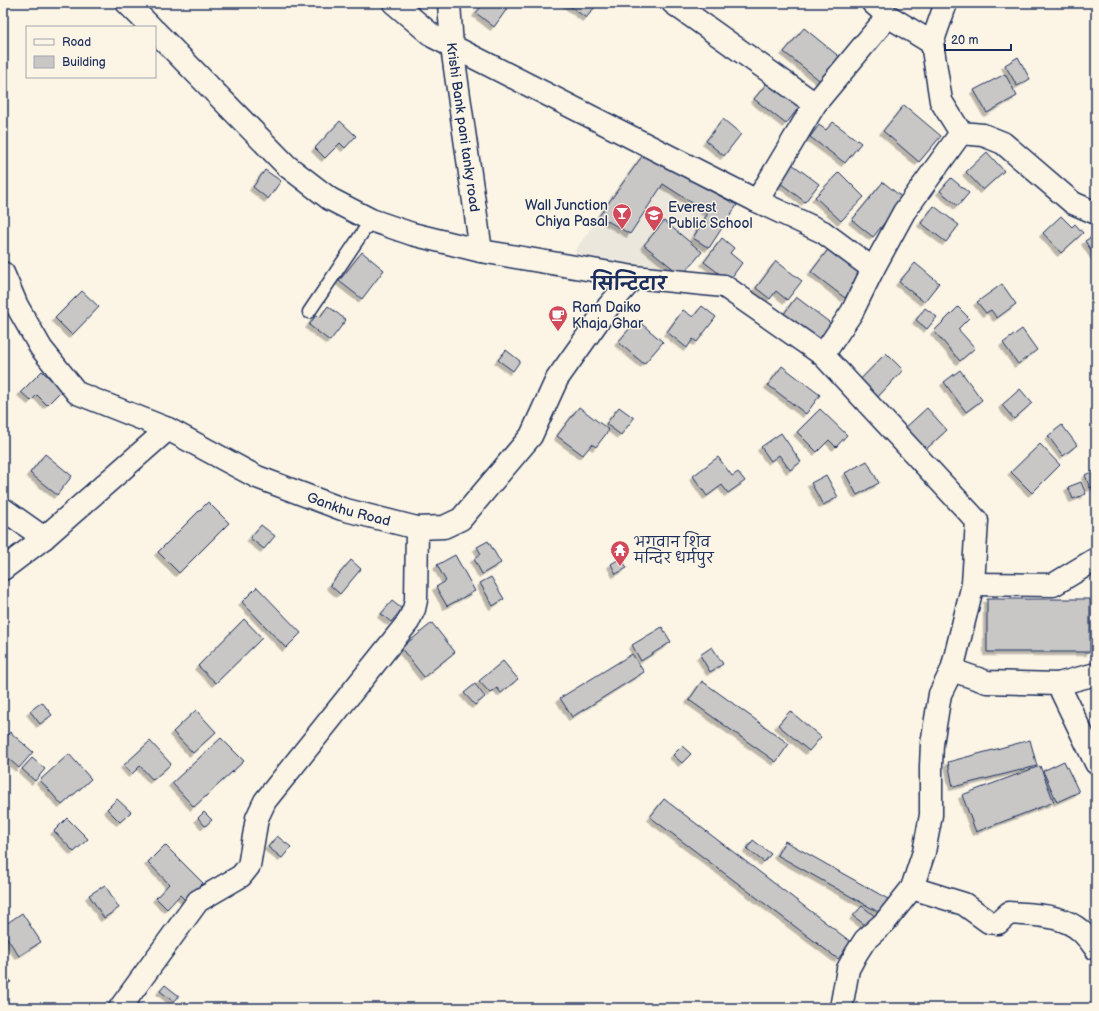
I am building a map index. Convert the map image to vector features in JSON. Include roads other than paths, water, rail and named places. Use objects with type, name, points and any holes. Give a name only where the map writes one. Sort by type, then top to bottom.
[{"type":"street","points":[[127,3],[150,26]]},
{"type":"street","points":[[394,3],[434,37],[452,47],[757,201],[823,232],[873,269]]},
{"type":"street","name":"Krishi Bank pani tanky road","points":[[449,3],[452,47],[481,251]]},
{"type":"street","points":[[673,3],[815,104]]},
{"type":"street","points":[[946,3],[932,43],[941,101],[961,133]]},
{"type":"street","points":[[757,201],[815,104],[880,10],[932,43]]},
{"type":"street","points":[[156,32],[288,166],[330,200],[372,220],[412,234],[481,251],[634,277],[724,286],[823,355],[977,521],[973,584],[952,670],[940,694],[932,751],[931,815],[924,852],[912,888],[885,922],[865,940],[848,969],[841,1008]]},
{"type":"street","points":[[961,133],[983,135],[1003,143],[1073,203],[1096,213]]},
{"type":"street","points":[[823,355],[852,312],[873,269],[904,212],[961,133]]},
{"type":"street","name":"Gankhu Road","points":[[3,273],[17,306],[41,348],[77,393],[168,429],[258,477],[342,509],[417,528],[444,528],[461,519],[531,436],[557,379],[608,307],[634,277]]},
{"type":"street","points":[[3,569],[44,538],[168,429]]},
{"type":"street","points":[[3,509],[44,538]]},
{"type":"street","points":[[120,1008],[198,901],[241,876],[249,866],[257,818],[265,801],[408,622],[416,600],[417,528]]},
{"type":"street","points":[[973,584],[1053,585],[1096,559]]},
{"type":"street","points":[[952,670],[987,682],[1058,684],[1096,674]]},
{"type":"street","points":[[1058,684],[1096,763]]},
{"type":"street","points":[[912,888],[964,904],[989,922],[998,923],[1009,913],[1047,917],[1066,922],[1082,932],[1096,949]]},
{"type":"lane","points":[[309,312],[372,220]]},
{"type":"place","name":"Wall Junction Chiya Pasal","points":[[622,230]]},
{"type":"place","name":"Everest Public School","points":[[654,232]]},
{"type":"place","name":"Ram Daiko Khaja Ghar","points":[[558,332]]},
{"type":"place","name":"भगवान शिव मन्दिर धर्मपुर","points":[[620,567]]},
{"type":"district","name":"सिन्टिटार","points":[[629,284]]}]
